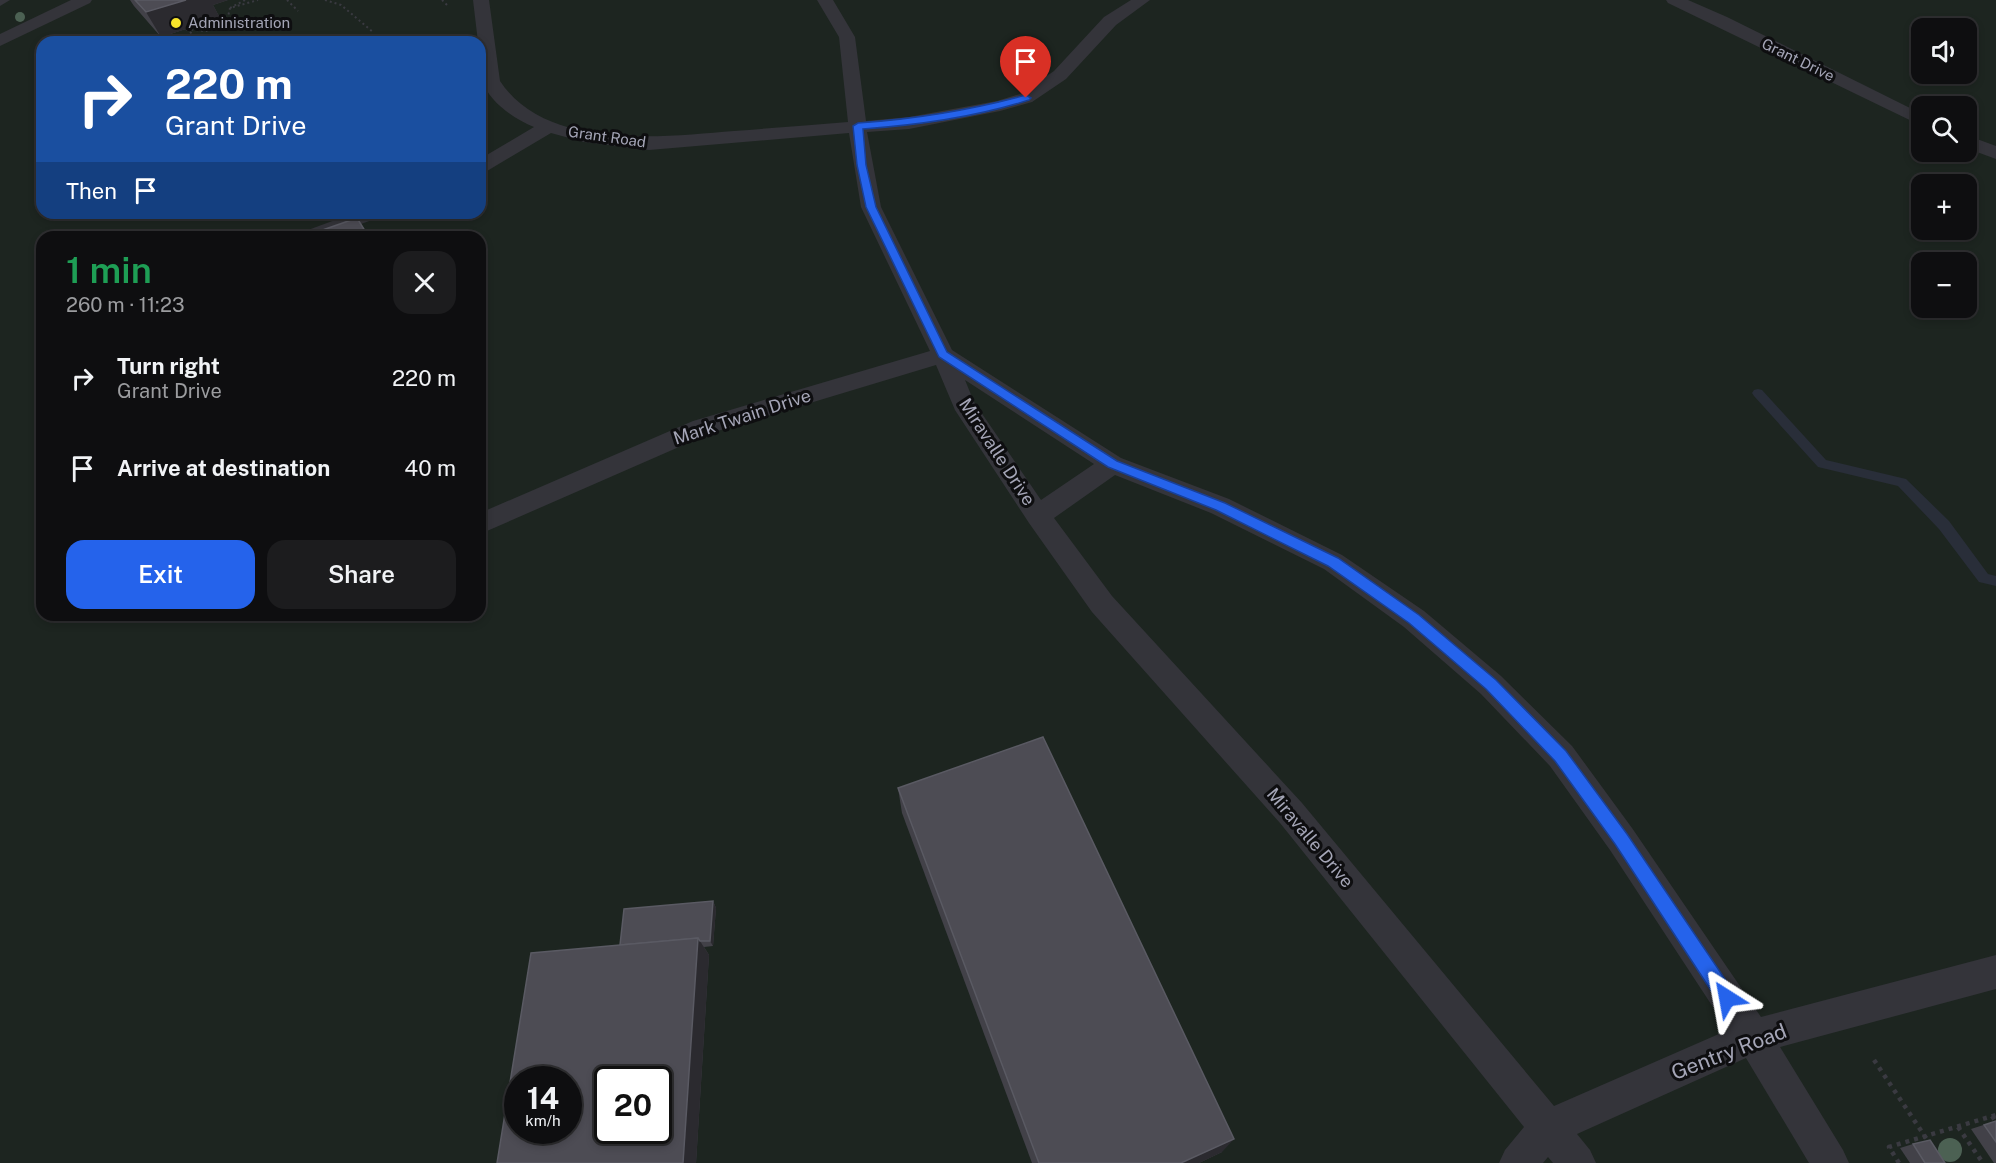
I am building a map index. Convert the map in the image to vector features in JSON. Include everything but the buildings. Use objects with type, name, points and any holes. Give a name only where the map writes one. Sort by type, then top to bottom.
[{"type":"lane","points":[[0,40],[84,0]]},
{"type":"lane","name":"Grant Road","points":[[481,0],[485,36]]},
{"type":"lane","name":"Miravalle Drive","points":[[825,0],[847,37],[862,165],[871,207],[943,355],[963,404],[1038,516],[1102,604],[1291,813],[1577,1163]]},
{"type":"lane","points":[[858,126],[920,121],[1000,106],[1026,98],[1060,75],[1110,21],[1142,0]]},
{"type":"lane","name":"Grant Drive","points":[[1674,0],[1911,116]]},
{"type":"lane","name":"Grant Road","points":[[486,40],[491,81],[500,95],[528,118],[548,127],[584,136],[649,144],[858,126]]},
{"type":"lane","points":[[486,163],[548,127]]},
{"type":"lane","points":[[1977,145],[1996,153]]},
{"type":"lane","points":[[324,231],[356,219]]},
{"type":"lane","name":"Miravalle Drive","points":[[943,355],[1112,464],[1220,506],[1333,562],[1414,619],[1491,685],[1561,756],[1621,839],[1753,1037],[1830,1163]]},
{"type":"lane","name":"Mark Twain Drive","points":[[486,521],[702,426],[943,355]]},
{"type":"lane","name":"Miravalle Drive","points":[[1038,516],[1112,464]]},
{"type":"lane","name":"Gentry Road","points":[[1518,1163],[1549,1127],[1753,1037],[1996,972]]},
{"type":"path","points":[[192,36],[186,29],[206,31],[218,27],[227,21],[230,8],[245,0]]},
{"type":"path","points":[[230,8],[258,0]]},
{"type":"path","points":[[287,0],[298,11]]},
{"type":"path","points":[[325,0],[341,5],[373,32]]},
{"type":"path","points":[[442,0],[449,7]]},
{"type":"path","points":[[1874,1060],[1936,1154]]},
{"type":"path","points":[[1899,1163],[1889,1147],[1994,1115],[1996,1122]]},
{"type":"path","points":[[1958,1127],[1983,1163]]},
{"type":"shaded area","points":[[0,0],[1996,0],[1996,1163],[0,1163]]},
{"type":"waterway","points":[[1758,393],[1822,464],[1902,482],[1944,525],[1984,578],[1996,581]]},
{"type":"place","name":"Administration","points":[[176,23]]},
{"type":"route","points":[[1026,98],[1000,106],[909,123],[858,126],[862,165],[871,207],[943,355],[1112,464],[1220,506],[1333,562],[1414,619],[1491,685],[1561,756],[1621,839],[1727,998]]}]
